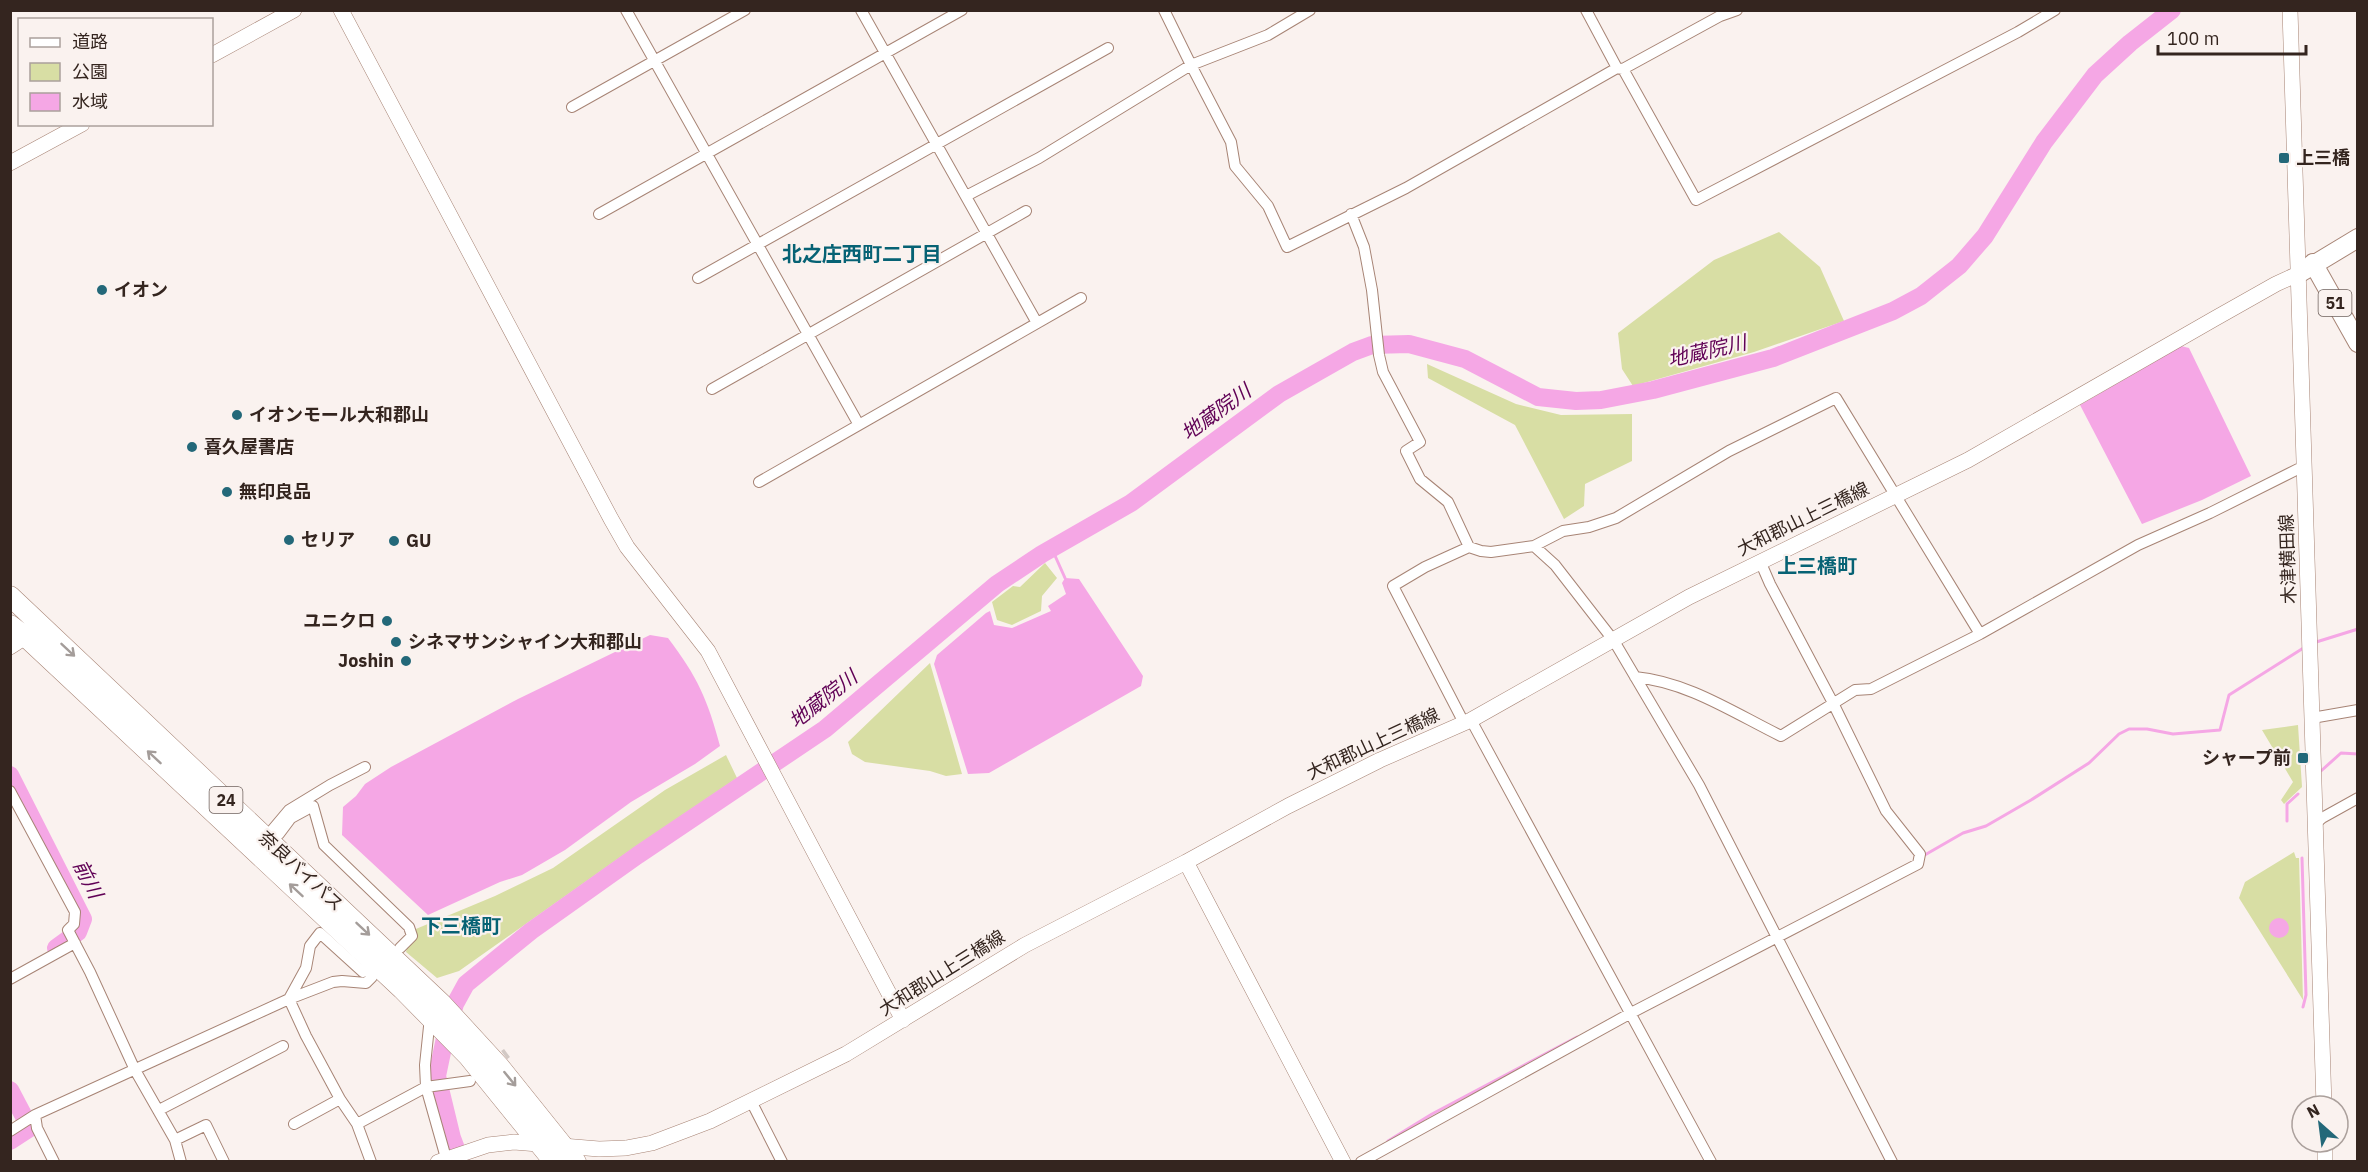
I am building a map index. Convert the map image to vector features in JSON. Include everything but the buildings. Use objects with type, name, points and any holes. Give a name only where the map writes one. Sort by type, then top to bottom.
[{"type":"highway","name":"奈良バイパス","points":[[10,596],[26,637],[373,970],[436,1015],[471,1035],[565,1156]]},
{"type":"highway","name":"奈良バイパス","points":[[10,625],[26,637],[436,1015],[541,1144],[565,1156]]},
{"type":"main road","points":[[213,54],[294,10]]},
{"type":"main road","points":[[341,10],[611,519],[627,547],[708,651],[903,1020]]},
{"type":"main road","name":"木津横田線","points":[[2290,10],[2306,268],[2304,469],[2324,1094]]},
{"type":"main road","points":[[10,163],[78,126]]},
{"type":"main road","points":[[2306,268],[2358,238]]},
{"type":"main road","name":"51","points":[[2306,268],[2358,343]]},
{"type":"main road","name":"大和郡山上三橋線","points":[[565,1156],[652,1143],[682,1134],[846,1054],[1025,945],[1186,862],[1288,806],[1370,765],[1467,722],[1689,597],[1968,460],[2306,268]]},
{"type":"main road","points":[[1186,862],[1342,1160]]},
{"type":"main road","points":[[444,1159],[468,1151],[514,1142],[541,1144]]},
{"type":"street","points":[[626,10],[859,425]]},
{"type":"street","points":[[572,107],[745,10]]},
{"type":"street","points":[[861,10],[1037,323]]},
{"type":"street","points":[[599,214],[962,10]]},
{"type":"street","points":[[1164,10],[1231,142],[1235,166],[1268,206],[1287,247],[1406,188],[1620,68],[1720,16],[1737,10]]},
{"type":"street","points":[[966,196],[1039,158],[1191,65],[1268,35],[1310,10]]},
{"type":"street","points":[[1586,10],[1696,200],[2018,32],[2055,10]]},
{"type":"street","points":[[698,278],[1108,48]]},
{"type":"street","points":[[712,389],[1026,211]]},
{"type":"street","points":[[1351,214],[1364,247],[1383,372],[1420,442],[1406,452],[1420,479],[1448,502],[1469,547],[1481,552],[1491,552],[1534,546],[1563,531],[1589,527],[1616,518],[1730,451],[1836,398],[1980,634]]},
{"type":"street","points":[[759,482],[1081,298]]},
{"type":"street","points":[[1635,676],[1681,686],[1782,736],[1855,690],[1871,689],[1980,634],[2138,545],[2210,513],[2298,469],[2304,469]]},
{"type":"street","points":[[1534,546],[1555,565],[1614,641],[1699,785],[1892,1161]]},
{"type":"street","points":[[1469,547],[1425,567],[1393,586],[1630,1010],[1711,1161]]},
{"type":"street","points":[[1361,1161],[1630,1010],[1777,938],[1919,859],[1886,811],[1833,703],[1770,585],[1760,561]]},
{"type":"street","points":[[2312,718],[2358,710]]},
{"type":"street","points":[[365,767],[289,810],[273,829],[279,834],[291,818],[313,806],[324,845],[409,927],[412,936],[400,948]]},
{"type":"street","points":[[10,791],[75,912],[74,924],[68,930],[135,1070],[175,1140],[181,1161]]},
{"type":"street","points":[[2314,825],[2358,798]]},
{"type":"street","points":[[289,999],[306,968],[310,946],[321,933],[363,972],[373,970]]},
{"type":"street","points":[[10,979],[75,943]]},
{"type":"street","points":[[10,1131],[35,1115],[289,999],[333,982],[366,983],[373,970]]},
{"type":"street","points":[[289,999],[340,1100],[357,1124],[371,1161]]},
{"type":"street","points":[[436,1015],[425,1065],[444,1159]]},
{"type":"street","points":[[159,1110],[283,1046]]},
{"type":"street","points":[[357,1124],[430,1086],[470,1080]]},
{"type":"street","points":[[294,1124],[340,1100]]},
{"type":"street","points":[[751,1101],[782,1161]]},
{"type":"street","points":[[35,1115],[37,1128],[54,1161]]},
{"type":"street","points":[[175,1140],[206,1125],[224,1161]]},
{"type":"green space","points":[[1779,232],[1820,267],[1844,321],[1754,352],[1633,386],[1622,369],[1618,333],[1714,260]]},
{"type":"green space","points":[[1427,364],[1516,404],[1561,415],[1632,414],[1632,461],[1585,484],[1584,506],[1564,519],[1515,425],[1428,378]]},
{"type":"green space","points":[[1045,563],[1057,578],[1042,596],[1041,611],[1012,625],[997,620],[992,602],[1013,586],[1020,587]]},
{"type":"green space","points":[[930,663],[962,774],[946,776],[930,771],[865,762],[852,754],[848,742]]},
{"type":"green space","points":[[2298,725],[2302,787],[2284,804],[2281,800],[2293,782],[2262,730]]},
{"type":"green space","points":[[726,755],[737,778],[459,971],[437,978],[406,952],[411,931],[495,896],[553,868],[665,790]]},
{"type":"green space","points":[[2294,852],[2296,858],[2299,858],[2303,1000],[2239,898],[2245,882]]},
{"type":"water","points":[[2181,346],[2189,348],[2251,476],[2202,500],[2142,524],[2080,405]]},
{"type":"water","points":[[1065,578],[1079,579],[1143,676],[1141,686],[989,773],[968,774],[934,664],[937,655],[990,611],[994,625],[1012,628],[1051,611],[1048,606],[1066,594],[1062,583]]},
{"type":"water","points":[[650,635],[668,638],[687,664],[706,702],[720,746],[695,764],[631,802],[565,850],[522,875],[500,882],[428,915],[342,835],[343,807],[365,784],[391,767],[518,699]]},
{"type":"water","points":[[2279,918],[2286,921],[2289,928],[2286,935],[2279,938],[2272,935],[2269,928],[2272,921]]},
{"type":"waterway","name":"地蔵院川","points":[[461,1162],[452,1138],[437,1076],[455,1004],[466,984],[531,931],[638,855],[825,729],[997,584],[1042,554],[1131,503],[1279,394],[1353,352],[1372,345],[1409,344],[1465,359],[1538,397],[1576,401],[1601,400],[1653,390],[1773,358],[1893,311],[1921,296],[1959,266],[1985,236],[2044,142],[2095,75],[2130,43],[2172,10]]},
{"type":"waterway","points":[[1052,549],[1065,578]]},
{"type":"waterway","points":[[2313,643],[2358,629]]},
{"type":"waterway","points":[[1923,856],[1963,833],[1986,826],[2031,800],[2089,763],[2119,734],[2129,729],[2147,729],[2173,734],[2220,730],[2229,695],[2305,647]]},
{"type":"waterway","points":[[2321,771],[2341,753],[2358,754]]},
{"type":"waterway","name":"前川","points":[[10,775],[83,919],[78,932],[56,948]]},
{"type":"waterway","points":[[2287,821],[2287,804],[2298,794]]},
{"type":"waterway","points":[[2302,858],[2306,995],[2303,1007]]},
{"type":"waterway","points":[[1388,1141],[1432,1114],[1577,1037]]},
{"type":"waterway","name":"前川","points":[[10,1090],[30,1128],[10,1141]]},
{"type":"tunnel","points":[[492,1064],[507,1053]]},
{"type":"place","name":"上三橋","points":[[2284,158]]},
{"type":"place","name":"イオン","points":[[102,290]]},
{"type":"place","name":"イオンモール大和郡山","points":[[237,415]]},
{"type":"place","name":"喜久屋書店","points":[[192,447]]},
{"type":"place","name":"無印良品","points":[[227,492]]},
{"type":"place","name":"セリア","points":[[289,540]]},
{"type":"place","name":"GU","points":[[394,541]]},
{"type":"place","name":"ユニクロ","points":[[387,621]]},
{"type":"place","name":"シネマサンシャイン大和郡山","points":[[396,642]]},
{"type":"place","name":"Joshin","points":[[406,661]]},
{"type":"place","name":"シャープ前","points":[[2303,758]]},
{"type":"district","name":"北之庄西町二丁目","points":[[862,254]]},
{"type":"district","name":"上三橋町","points":[[1817,566]]},
{"type":"district","name":"下三橋町","points":[[461,926]]}]
